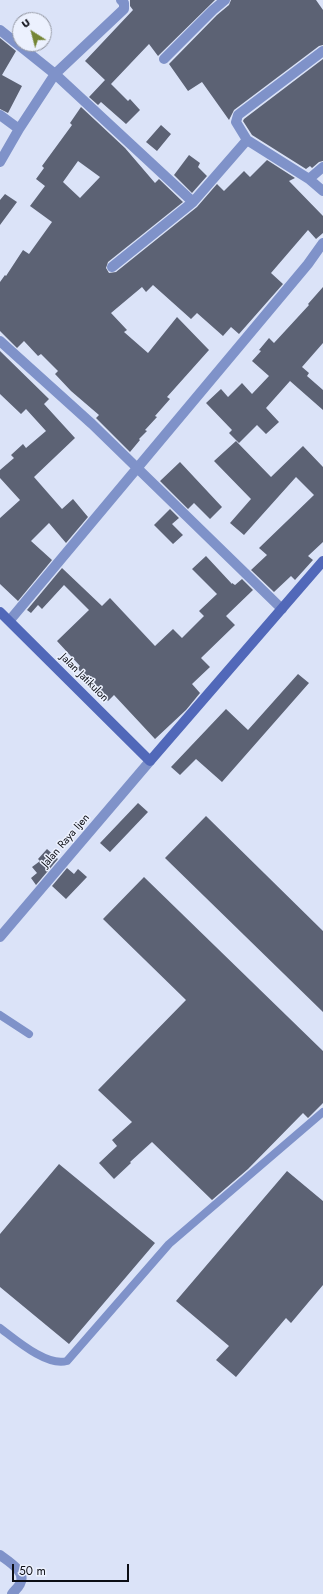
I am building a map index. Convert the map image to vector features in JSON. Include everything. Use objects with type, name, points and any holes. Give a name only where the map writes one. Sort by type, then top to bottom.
[{"type":"main road","points":[[150,762],[323,561]]},
{"type":"main road","name":"Jalan Jatikulon","points":[[0,612],[10,620],[150,762]]},
{"type":"street","points":[[0,162],[19,129],[55,74],[124,9],[124,3],[121,0]]},
{"type":"street","points":[[164,59],[225,0]]},
{"type":"street","points":[[0,30],[55,74],[192,202]]},
{"type":"street","points":[[323,51],[238,115],[236,122],[247,140],[309,179],[323,191]]},
{"type":"street","points":[[0,116],[19,129]]},
{"type":"street","points":[[112,268],[192,202],[247,140]]},
{"type":"street","points":[[309,179],[323,167]]},
{"type":"street","points":[[10,620],[138,469],[308,264],[323,243]]},
{"type":"street","points":[[0,341],[92,424],[282,609]]},
{"type":"street","name":"Jalan Raya Ijen","points":[[0,937],[150,762]]},
{"type":"street","points":[[0,1554],[20,1573],[22,1579],[12,1594]]},
{"type":"lane","points":[[0,1015],[29,1034]]},
{"type":"lane","points":[[0,1328],[18,1342],[50,1361],[67,1361],[169,1244],[323,1112]]},
{"type":"building","points":[[130,0],[215,0],[158,56],[149,44],[111,84],[128,101],[130,99],[140,110],[126,124],[101,102],[98,105],[89,97],[105,80],[85,61],[133,10],[130,6]]},
{"type":"building","points":[[231,0],[316,0],[323,10],[323,45],[319,46],[234,110],[229,120],[202,82],[188,91],[169,64],[217,15],[229,5]]},
{"type":"building","points":[[0,38],[12,48],[12,52],[15,52],[2,75],[22,86],[8,113],[0,109]]},
{"type":"building","points":[[323,59],[323,161],[319,162],[312,168],[310,166],[306,169],[252,135],[243,121]]},
{"type":"building","points":[[81,107],[125,148],[155,183],[159,179],[183,202],[108,262],[106,268],[109,273],[116,272],[197,207],[217,184],[224,191],[244,171],[250,177],[267,160],[295,178],[289,181],[323,216],[323,233],[316,239],[308,230],[271,273],[283,284],[239,334],[231,327],[223,336],[197,313],[191,319],[153,285],[146,292],[142,287],[111,313],[127,330],[124,332],[148,353],[177,317],[209,350],[167,397],[170,399],[155,416],[157,417],[145,430],[147,431],[130,452],[96,418],[99,415],[71,391],[55,374],[58,371],[41,354],[38,356],[24,341],[17,348],[0,331],[0,282],[5,275],[6,276],[23,250],[29,254],[52,222],[30,206],[45,186],[36,179],[44,168],[42,166],[72,125],[70,123]],"holes":[[[78,161],[100,177],[80,198],[63,182]]]},
{"type":"building","points":[[161,125],[171,134],[157,151],[146,142]]},
{"type":"building","points":[[189,155],[200,163],[198,167],[207,176],[192,193],[174,175]]},
{"type":"building","points":[[5,194],[17,202],[0,225],[0,200]]},
{"type":"building","points":[[323,287],[323,343],[302,367],[309,373],[307,376],[323,390],[323,410],[290,381],[266,408],[279,422],[266,434],[257,425],[239,443],[229,433],[232,430],[206,403],[221,389],[228,397],[242,383],[252,394],[269,376],[252,361],[261,351],[259,350],[269,338],[274,343],[309,305],[308,304]]},
{"type":"building","points":[[0,351],[49,399],[44,404],[75,438],[34,477],[62,509],[73,499],[88,517],[66,543],[49,523],[31,541],[52,560],[18,601],[0,584],[0,518],[20,500],[0,478],[0,470],[14,458],[11,455],[23,444],[26,448],[46,431],[26,409],[21,414],[0,394]]},
{"type":"building","points":[[236,441],[271,477],[303,446],[323,467],[323,542],[308,556],[313,560],[295,580],[291,576],[274,592],[251,570],[267,555],[259,548],[314,495],[296,477],[244,535],[230,523],[251,499],[214,461]]},
{"type":"building","points":[[180,462],[222,507],[210,519],[194,503],[188,509],[160,481]]},
{"type":"building","points":[[170,509],[179,518],[172,524],[183,535],[173,544],[154,525]]},
{"type":"building","points":[[206,556],[232,584],[235,585],[242,579],[253,590],[226,616],[235,625],[201,658],[210,667],[192,684],[200,693],[186,710],[155,739],[114,695],[108,701],[77,668],[80,666],[57,641],[89,610],[64,585],[42,609],[38,605],[31,613],[27,610],[62,568],[102,606],[110,598],[155,646],[173,629],[182,638],[204,616],[199,611],[217,594],[192,569]]},
{"type":"building","points":[[298,674],[309,683],[222,782],[196,759],[180,775],[171,767],[226,709],[248,730]]},
{"type":"building","points":[[138,803],[148,812],[110,852],[100,843]]},
{"type":"building","points":[[206,816],[323,931],[323,1012],[165,858]]},
{"type":"building","points":[[47,849],[58,859],[36,885],[31,878],[37,873],[32,867],[40,861],[38,859]]},
{"type":"building","points":[[67,868],[74,874],[78,869],[87,877],[66,899],[52,886]]},
{"type":"building","points":[[144,877],[323,1051],[323,1103],[308,1118],[303,1113],[248,1169],[212,1200],[152,1142],[114,1179],[99,1163],[117,1146],[112,1140],[132,1122],[98,1090],[186,1000],[103,919]]},
{"type":"building","points":[[59,1164],[155,1243],[69,1344],[0,1287],[0,1234]]},
{"type":"building","points":[[287,1171],[323,1201],[323,1285],[291,1323],[286,1318],[236,1377],[216,1360],[229,1346],[176,1301]]}]
